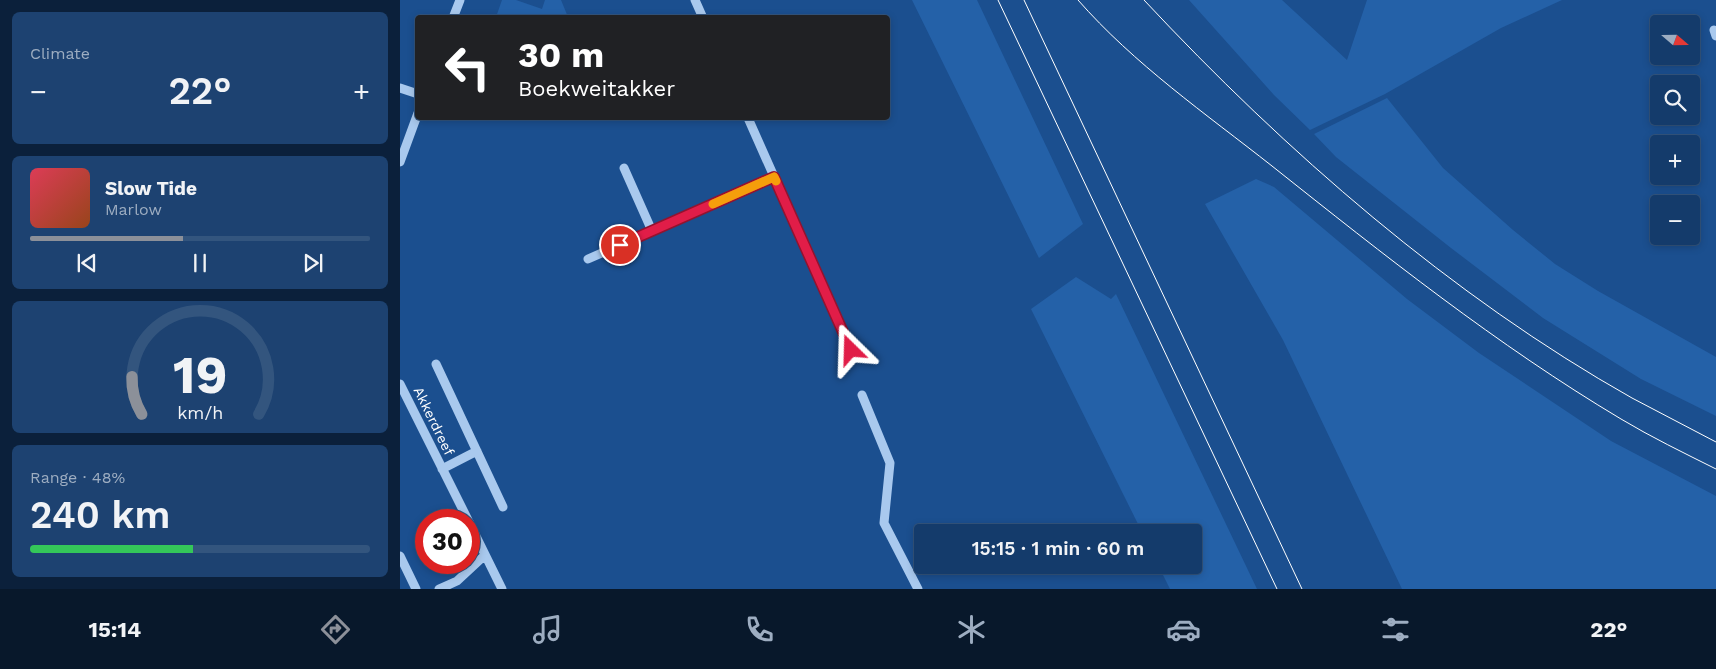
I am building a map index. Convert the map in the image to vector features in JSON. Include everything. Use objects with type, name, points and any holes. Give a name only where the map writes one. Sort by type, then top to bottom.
[{"type":"street","points":[[454,15],[460,0]]},
{"type":"street","points":[[695,0],[702,15]]},
{"type":"street","points":[[400,88],[415,93]]},
{"type":"street","points":[[400,162],[415,120]]},
{"type":"street","points":[[749,120],[851,350]]},
{"type":"street","points":[[624,168],[652,231]]},
{"type":"street","points":[[588,259],[774,177]]},
{"type":"street","points":[[436,364],[503,507]]},
{"type":"street","name":"Akkerdreef","points":[[400,384],[462,509]]},
{"type":"street","points":[[862,395],[890,463],[884,523],[918,589]]},
{"type":"street","name":"Akkerdreef","points":[[442,470],[477,451]]},
{"type":"street","name":"Akkerdreef","points":[[480,545],[502,589]]},
{"type":"street","points":[[439,589],[457,581],[485,555]]},
{"type":"street","points":[[400,556],[416,589]]},
{"type":"shaded area","points":[[502,0],[516,0],[542,9],[545,0],[561,0],[567,15],[497,15]]},
{"type":"shaded area","points":[[912,0],[977,0],[1083,224],[1039,258]]},
{"type":"shaded area","points":[[1189,0],[1282,0],[1347,60],[1367,0],[1562,0],[1501,28],[1385,94],[1310,130],[1274,95]]},
{"type":"shaded area","points":[[1387,98],[1443,168],[1513,230],[1555,264],[1598,291],[1716,357],[1716,416],[1641,379],[1543,318],[1336,157],[1314,134]]},
{"type":"shaded area","points":[[1256,179],[1274,187],[1407,299],[1479,353],[1611,441],[1716,496],[1716,589],[1402,589],[1283,340],[1205,204]]},
{"type":"shaded area","points":[[1076,277],[1111,299],[1116,294],[1257,589],[1170,589],[1162,574],[1202,574],[1202,524],[1138,524],[1031,309]]},
{"type":"tram line","points":[[998,0],[1277,589]]},
{"type":"tram line","points":[[1024,0],[1302,589]]},
{"type":"tram line","points":[[1078,0],[1123,46],[1171,88],[1442,298],[1575,391],[1644,432],[1716,469]]},
{"type":"tram line","points":[[1144,0],[1254,112],[1373,217],[1435,267],[1499,314],[1565,358],[1632,398],[1716,442]]},
{"type":"slow traffic","points":[[713,204],[774,177],[776,181]]},
{"type":"route","points":[[620,245],[774,177],[851,350]]}]
